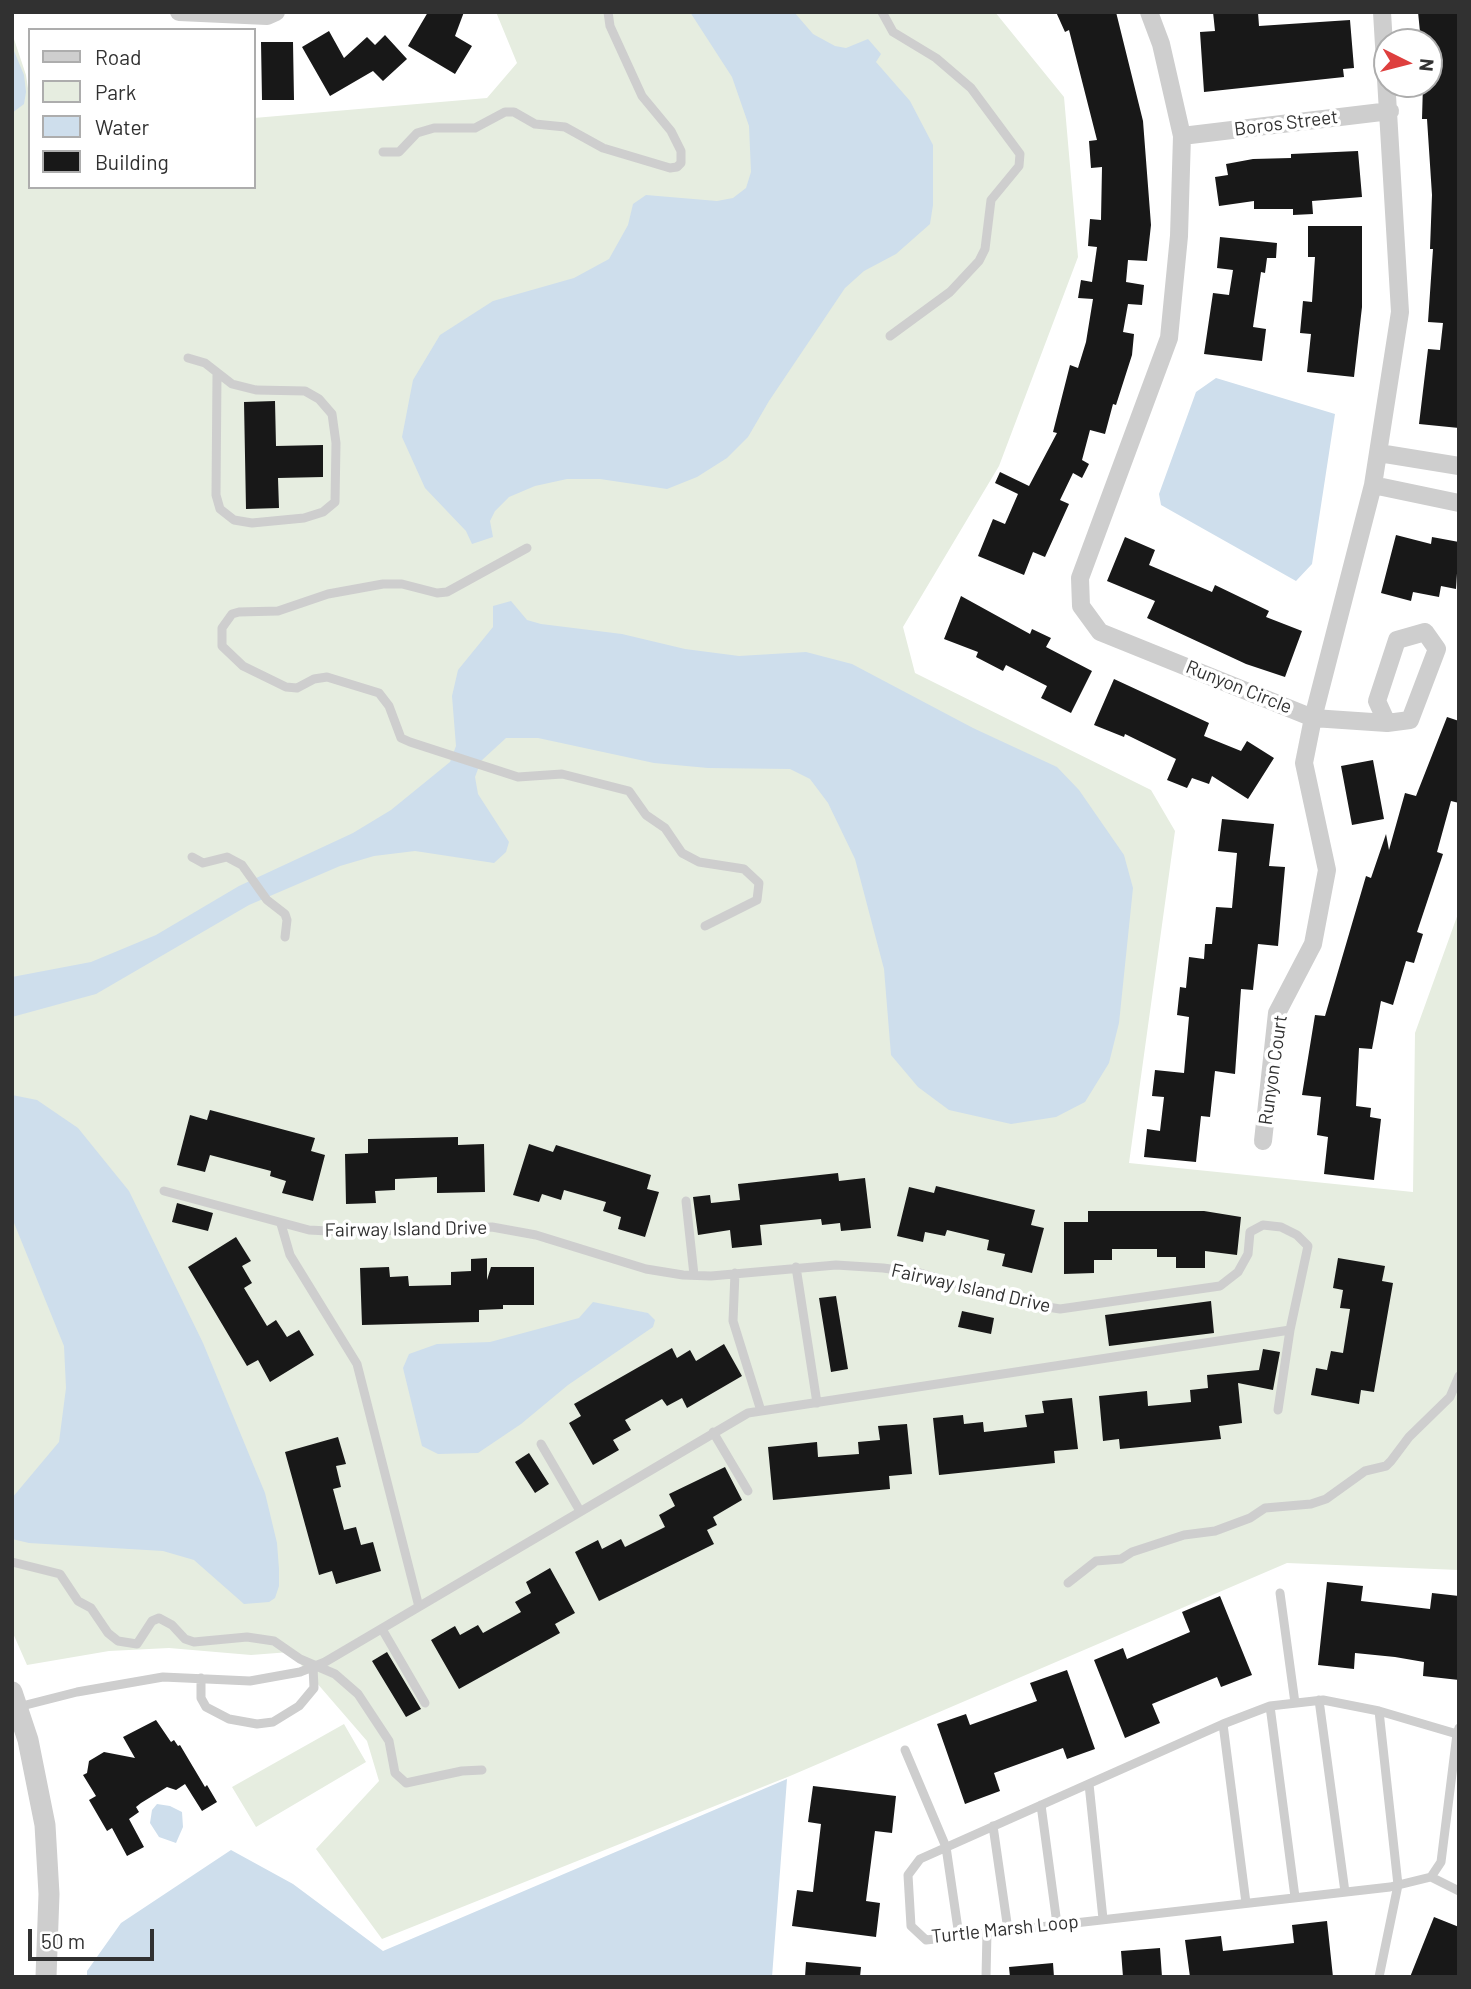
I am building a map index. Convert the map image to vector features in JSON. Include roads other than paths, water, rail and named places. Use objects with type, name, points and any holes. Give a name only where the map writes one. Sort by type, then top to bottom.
[{"type":"street","points":[[179,12],[267,16],[276,12]]},
{"type":"street","name":"Runyon Circle","points":[[1149,12],[1161,44],[1182,136],[1179,236],[1169,338],[1080,578],[1081,606],[1100,632],[1313,718],[1373,485],[1401,312],[1382,12]]},
{"type":"street","name":"Boros Street","points":[[1182,136],[1390,111]]},
{"type":"street","points":[[1379,453],[1459,466]]},
{"type":"street","points":[[1373,485],[1459,503]]},
{"type":"street","points":[[1313,718],[1387,723],[1410,720],[1437,649],[1425,632],[1397,640],[1377,701],[1387,723]]},
{"type":"street","name":"Runyon Court","points":[[1263,1141],[1278,1013],[1314,944],[1327,870],[1304,762],[1313,718]]},
{"type":"street","points":[[14,1703],[45,1825],[49,1894],[46,1977]]},
{"type":"lane","points":[[383,152],[399,152],[417,133],[434,128],[475,128],[505,112],[514,112],[535,124],[565,127],[603,148],[670,168],[677,167],[681,163],[681,151],[671,131],[642,96],[610,26],[608,12]]},
{"type":"lane","points":[[882,12],[893,32],[936,58],[971,88],[1020,153],[1015,172],[994,194],[985,249],[979,261],[950,292],[890,336]]},
{"type":"lane","points":[[188,358],[205,363],[233,384],[256,390],[305,391],[319,399],[332,414],[336,443],[335,502],[323,512],[304,518],[252,523],[234,520],[220,509],[216,495],[217,374]]},
{"type":"lane","points":[[527,548],[447,592],[437,593],[402,584],[383,584],[328,594],[278,611],[232,614],[222,628],[222,646],[243,666],[292,688],[327,677],[379,693],[388,706],[401,738],[448,755],[518,777],[562,774],[629,791],[646,815],[664,828],[682,853],[699,862],[750,873],[759,883],[757,900],[705,926]]},
{"type":"lane","points":[[192,858],[203,863],[227,857],[234,860],[267,900],[285,914],[288,920],[285,937]]},
{"type":"lane","name":"Fairway Island Drive","points":[[164,1191],[309,1230],[347,1232],[492,1227],[536,1235],[646,1269],[694,1275],[836,1265],[920,1273],[1017,1302],[1060,1309],[1220,1286],[1238,1272],[1248,1254],[1250,1232],[1263,1225],[1281,1227],[1297,1235],[1308,1247],[1290,1330],[1278,1410]]},
{"type":"lane","points":[[686,1201],[694,1275]]},
{"type":"lane","points":[[281,1224],[290,1255],[357,1364],[419,1607]]},
{"type":"lane","points":[[796,1267],[817,1403]]},
{"type":"lane","points":[[735,1273],[733,1321],[761,1411]]},
{"type":"lane","points":[[14,1703],[163,1677],[250,1681],[315,1667],[748,1413],[1290,1330]]},
{"type":"lane","points":[[1068,1584],[1096,1561],[1121,1559],[1143,1548],[1184,1535],[1216,1531],[1250,1518],[1265,1508],[1311,1504],[1326,1499],[1365,1471],[1386,1466],[1409,1437],[1450,1397],[1459,1376]]},
{"type":"lane","points":[[713,1432],[748,1491]]},
{"type":"lane","points":[[541,1444],[580,1511]]},
{"type":"lane","points":[[12,1562],[60,1574],[78,1601],[91,1608],[108,1633],[118,1641],[138,1644],[152,1621],[159,1618],[172,1625],[185,1639],[194,1642],[247,1637],[274,1641],[315,1667],[335,1674],[358,1694],[389,1741],[395,1773],[406,1783],[450,1773],[482,1770]]},
{"type":"lane","points":[[1280,1593],[1295,1703]]},
{"type":"lane","points":[[382,1629],[425,1703]]},
{"type":"lane","points":[[201,1678],[201,1698],[206,1707],[229,1720],[257,1724],[287,1716],[299,1706],[314,1688],[315,1667]]},
{"type":"lane","points":[[1319,1700],[1345,1892]]},
{"type":"lane","name":"Turtle Marsh Loop","points":[[1319,1700],[1378,1711],[1458,1732],[1456,1772],[1441,1862],[1431,1877],[1398,1885],[1345,1892],[926,1940],[911,1926],[908,1875],[920,1859],[1223,1724],[1270,1706],[1295,1703],[1319,1700]]},
{"type":"lane","points":[[1270,1706],[1295,1898]]},
{"type":"lane","points":[[1378,1711],[1398,1885],[1379,1977]]},
{"type":"lane","points":[[1223,1724],[1246,1903]]},
{"type":"lane","points":[[905,1751],[946,1847],[959,1936]]},
{"type":"lane","points":[[1089,1784],[1103,1919]]},
{"type":"lane","points":[[1041,1805],[1056,1924]]},
{"type":"lane","points":[[993,1826],[1008,1930]]},
{"type":"lane","points":[[1431,1877],[1459,1891]]},
{"type":"lane","points":[[986,1977],[987,1932]]},
{"type":"water","points":[[690,12],[794,12],[813,34],[835,46],[846,48],[868,39],[881,54],[876,62],[910,101],[933,145],[933,205],[930,224],[896,254],[864,271],[845,288],[748,437],[727,458],[697,477],[667,489],[600,479],[567,479],[535,486],[509,497],[495,511],[490,521],[493,537],[472,544],[466,531],[425,488],[402,437],[413,380],[440,335],[493,301],[574,278],[609,259],[628,225],[633,204],[646,195],[717,201],[733,198],[746,188],[751,172],[749,126],[732,77]]},
{"type":"water","points":[[12,46],[24,75],[26,92],[24,104],[12,113]]},
{"type":"water","points":[[1216,378],[1335,414],[1312,564],[1296,581],[1161,505],[1159,494],[1196,392]]},
{"type":"water","points":[[511,601],[527,620],[541,624],[622,634],[685,649],[739,656],[806,652],[852,664],[973,728],[1057,767],[1079,790],[1124,855],[1133,888],[1119,1023],[1109,1063],[1085,1102],[1056,1117],[1011,1124],[949,1110],[918,1087],[891,1055],[884,969],[855,859],[828,803],[810,779],[790,769],[708,768],[654,763],[538,738],[506,738],[481,761],[475,777],[478,794],[509,842],[506,852],[494,863],[415,851],[374,856],[340,866],[249,905],[96,994],[12,1017],[12,977],[91,962],[156,935],[239,886],[353,833],[391,810],[450,762],[456,746],[452,696],[458,670],[493,627],[493,606]]},
{"type":"water","points":[[12,1095],[37,1100],[78,1128],[129,1191],[203,1343],[265,1493],[277,1543],[279,1569],[279,1586],[275,1598],[269,1602],[244,1604],[194,1560],[163,1551],[29,1543],[12,1539],[12,1498],[59,1442],[66,1388],[64,1346],[12,1218]]},
{"type":"water","points":[[593,1302],[648,1313],[655,1320],[653,1327],[568,1385],[521,1424],[478,1453],[438,1454],[422,1446],[403,1368],[409,1354],[437,1344],[490,1342],[579,1318]]},
{"type":"water","points":[[787,1779],[772,1977],[87,1977],[87,1971],[121,1923],[231,1850],[293,1884],[383,1951]]},
{"type":"water","points":[[157,1804],[182,1812],[183,1827],[176,1843],[159,1837],[150,1823],[152,1810]]}]
